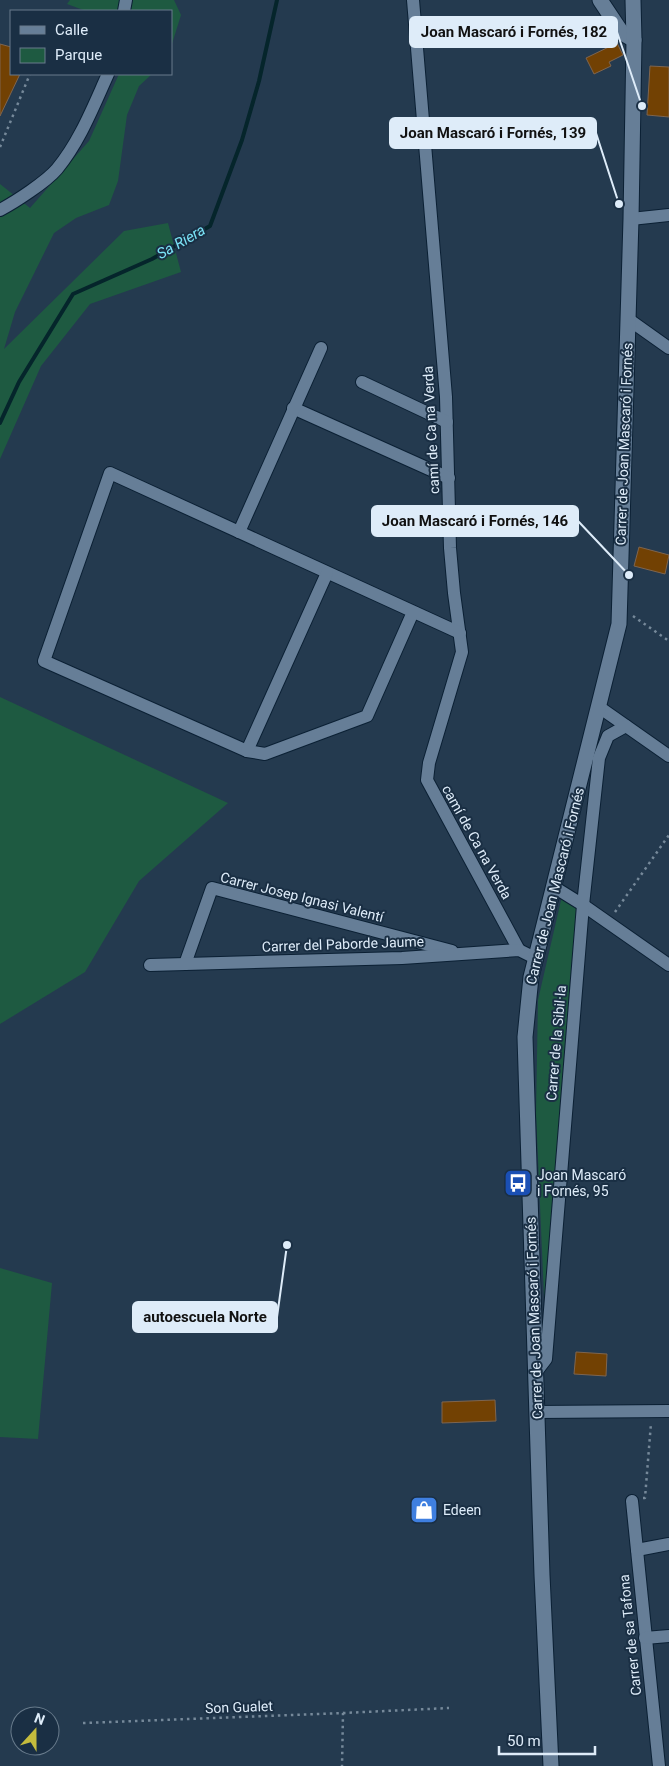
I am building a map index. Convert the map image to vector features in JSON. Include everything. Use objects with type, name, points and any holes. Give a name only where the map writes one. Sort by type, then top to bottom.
[{"type":"street","name":"camí de Ca na Verda","points":[[413,0],[447,422],[450,548],[462,652],[429,763],[427,780],[519,950]]},
{"type":"street","points":[[600,0],[622,33],[634,40]]},
{"type":"street","name":"Carrer de Joan Mascaró i Fornés","points":[[551,1766],[542,1584],[525,1037],[531,977],[619,624],[632,219],[633,0]]},
{"type":"street","points":[[0,210],[56,171],[80,135],[108,75]]},
{"type":"street","points":[[632,219],[669,215]]},
{"type":"street","points":[[628,319],[669,348]]},
{"type":"street","points":[[239,532],[321,348]]},
{"type":"street","points":[[362,382],[447,422]]},
{"type":"street","points":[[293,408],[449,478]]},
{"type":"street","points":[[413,612],[367,716],[265,754],[247,751],[44,661],[110,473],[460,633]]},
{"type":"street","points":[[247,751],[327,573]]},
{"type":"street","points":[[599,707],[669,756]]},
{"type":"street","name":"Carrer de la Sibil·la","points":[[536,1372],[546,1359],[583,905],[599,758],[608,736],[626,726]]},
{"type":"street","points":[[554,887],[669,965]]},
{"type":"street","name":"Carrer Josep Ignasi Valentí","points":[[185,964],[212,888],[462,953]]},
{"type":"street","name":"Carrer del Paborde Jaume","points":[[150,965],[402,958],[519,950],[536,958]]},
{"type":"street","points":[[537,1412],[669,1412]]},
{"type":"street","name":"Carrer de sa Tafona","points":[[632,1501],[645,1638],[663,1746],[659,1766]]},
{"type":"street","points":[[638,1550],[669,1544]]},
{"type":"street","points":[[645,1638],[669,1636]]},
{"type":"path","points":[[0,146],[30,75]]},
{"type":"path","points":[[620,607],[669,641]]},
{"type":"path","points":[[607,922],[669,835]]},
{"type":"path","points":[[632,1501],[645,1498],[652,1412]]},
{"type":"path","name":"Son Gualet","points":[[83,1722],[449,1708]]},
{"type":"path","points":[[342,1766],[343,1713]]},
{"type":"green space","points":[[70,0],[174,0],[181,15],[172,44],[172,10],[83,10],[67,4]]},
{"type":"green space","points":[[119,75],[151,75],[139,86],[127,115],[118,181],[109,205],[76,218],[54,233],[15,312],[4,349],[124,231],[168,223],[181,272],[90,304],[41,366],[0,459],[0,184],[30,208],[89,141]]},
{"type":"green space","points":[[0,697],[228,803],[139,881],[85,972],[0,1024]]},
{"type":"green space","points":[[562,896],[579,908],[545,1320],[536,1113],[538,1000]]},
{"type":"green space","points":[[0,1268],[52,1283],[38,1439],[0,1437]]},
{"type":"building","points":[[617,43],[623,55],[609,62],[611,66],[594,74],[586,58]]},
{"type":"building","points":[[0,44],[10,47],[10,75],[20,75],[0,116]]},
{"type":"building","points":[[650,66],[669,67],[669,117],[647,115]]},
{"type":"building","points":[[639,547],[669,555],[665,574],[634,566]]},
{"type":"building","points":[[576,1352],[607,1354],[606,1376],[574,1374]]},
{"type":"building","points":[[495,1400],[496,1421],[442,1423],[442,1402]]},
{"type":"waterway","name":"Sa Riera","points":[[0,423],[19,382],[73,294],[152,259],[210,226],[242,140],[259,81],[277,0]]},
{"type":"place","name":"Joan Mascaró i Fornés, 182","points":[[642,106]]},
{"type":"place","name":"Joan Mascaró i Fornés, 139","points":[[619,204]]},
{"type":"place","name":"Joan Mascaró i Fornés, 146","points":[[629,575]]},
{"type":"place","name":"Joan Mascaró i Fornés, 95","points":[[518,1183]]},
{"type":"place","name":"autoescuela Norte","points":[[287,1245]]},
{"type":"place","name":"Edeen","points":[[424,1510]]}]
